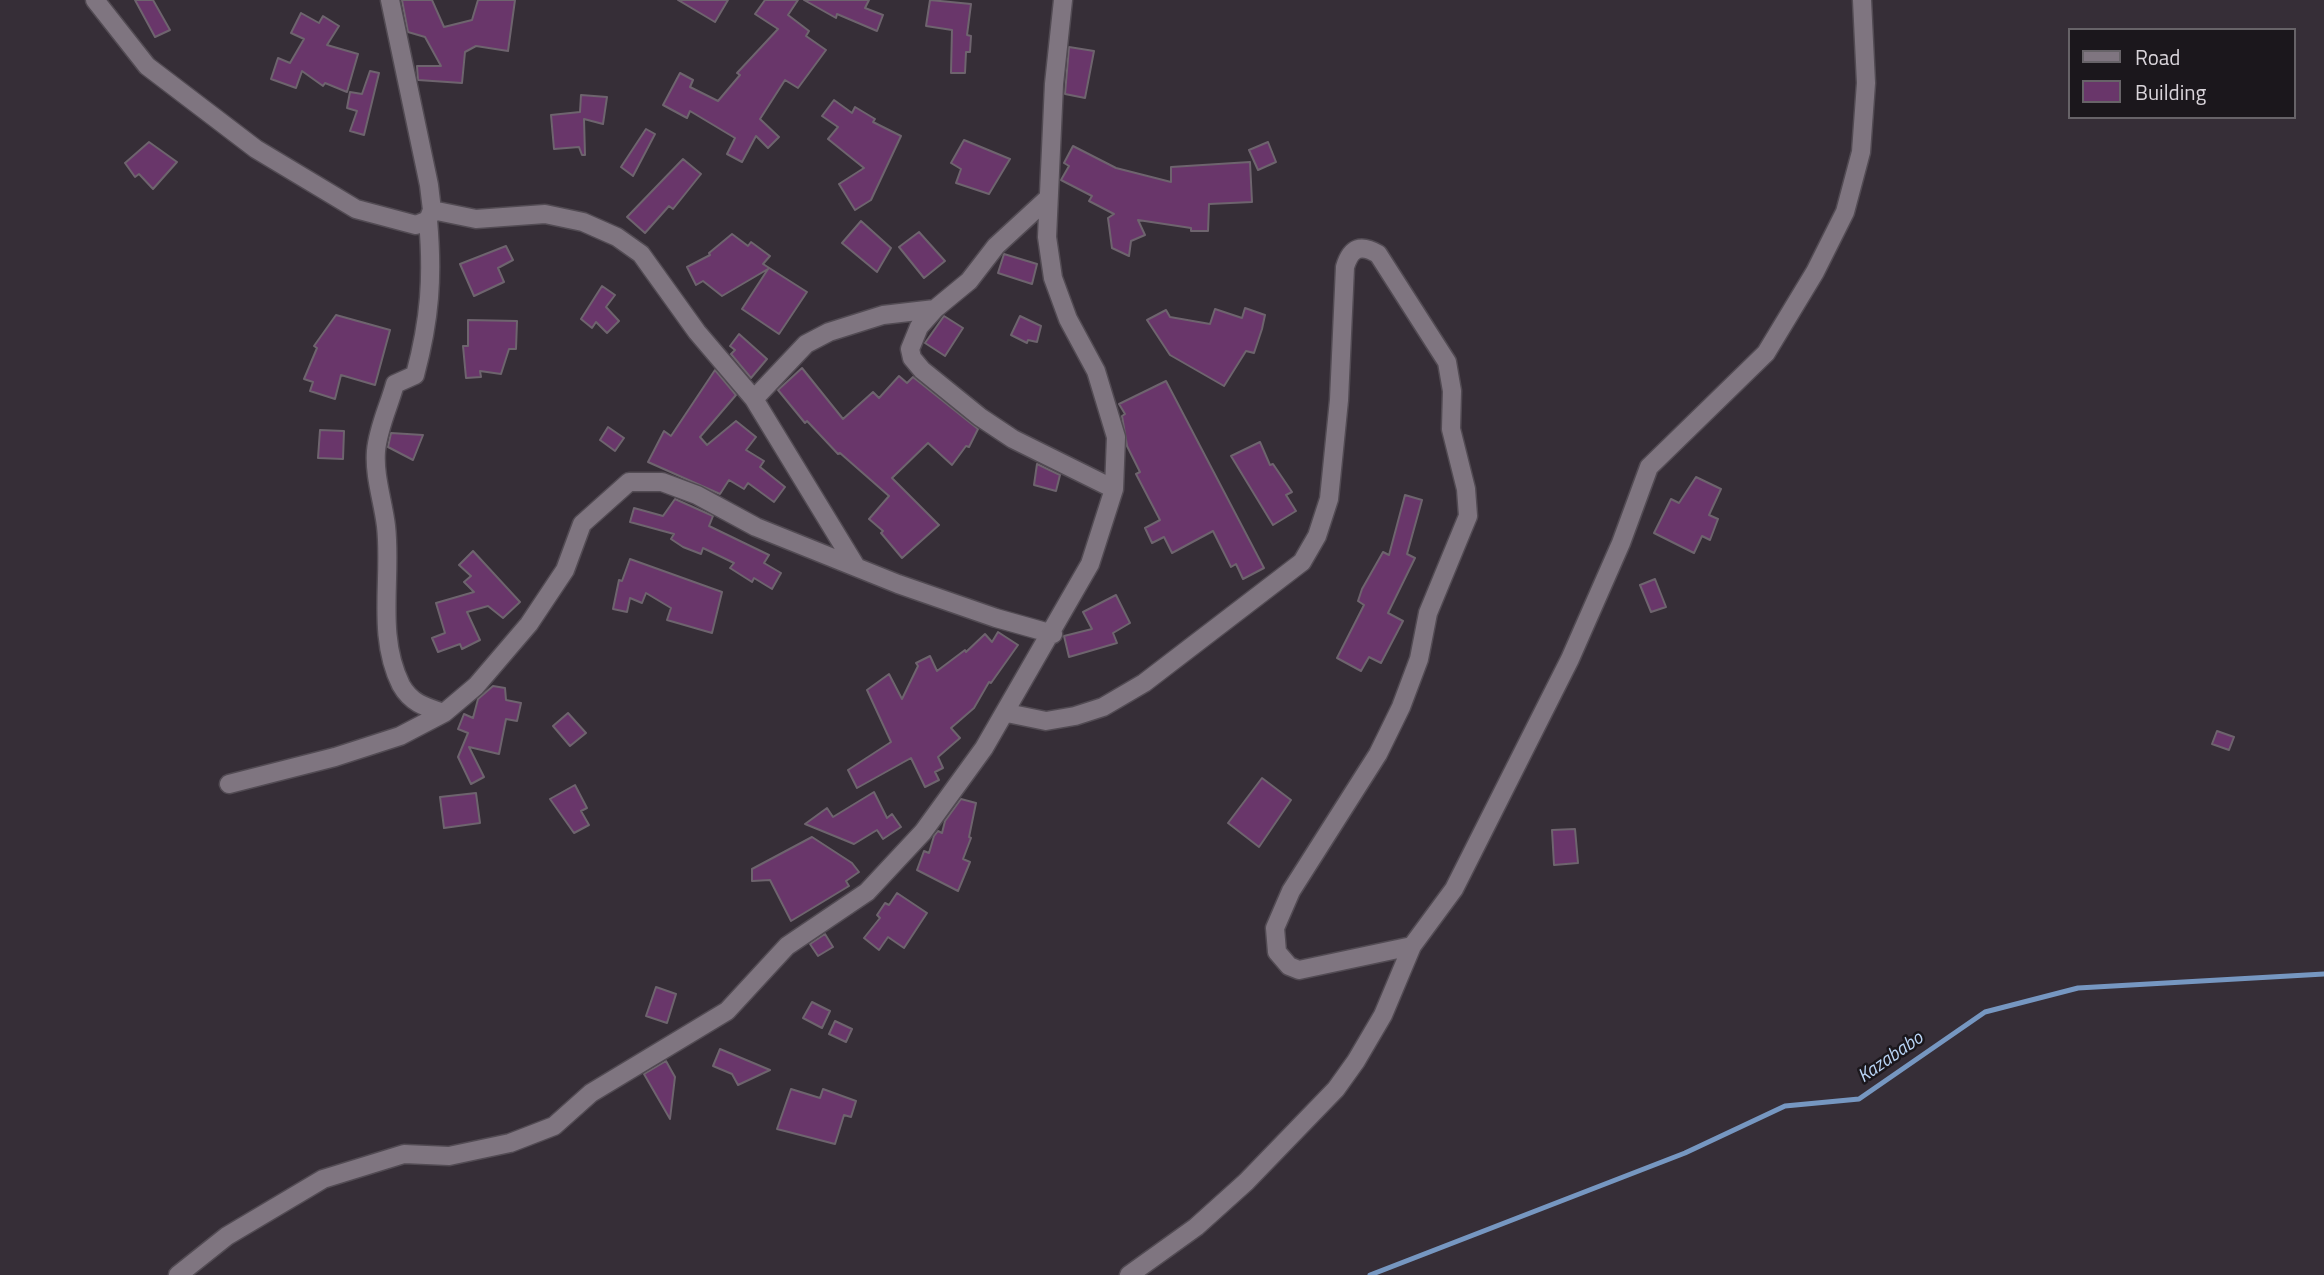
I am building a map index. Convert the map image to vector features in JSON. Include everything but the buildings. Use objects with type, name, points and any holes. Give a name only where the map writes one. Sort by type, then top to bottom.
[{"type":"street","points":[[95,0],[147,66],[256,149],[356,209],[416,225],[430,215],[475,219],[545,214],[583,222],[617,237],[641,254],[697,332],[754,399],[855,565]]},
{"type":"street","points":[[390,0],[430,215],[432,272],[424,342],[415,374],[396,384],[379,431],[376,454],[387,528],[386,583],[393,665],[402,687],[416,704],[444,713]]},
{"type":"street","points":[[177,1275],[227,1236],[323,1179],[404,1154],[449,1156],[510,1143],[554,1126],[591,1093],[727,1011],[787,946],[867,892],[923,832],[1007,713],[1090,564],[1114,489],[1116,437],[1096,371],[1068,319],[1053,278],[1047,237],[1047,199],[1063,0]]},
{"type":"street","points":[[1129,1275],[1196,1227],[1254,1174],[1336,1089],[1383,1015],[1412,946],[1454,889],[1570,659],[1621,543],[1649,467],[1766,354],[1815,272],[1844,212],[1861,152],[1866,83],[1862,0]]},
{"type":"street","points":[[1047,199],[996,246],[969,281],[935,309],[919,327],[910,349],[912,358],[922,370],[980,417],[1013,439],[1114,489]]},
{"type":"street","points":[[1007,713],[1046,721],[1104,707],[1144,683],[1303,562],[1317,536],[1329,499],[1340,388],[1345,267],[1348,256],[1355,250],[1368,248],[1378,254],[1447,362],[1452,391],[1451,429],[1466,489],[1468,516],[1429,613],[1419,659],[1401,707],[1378,754],[1291,891],[1275,928],[1274,940],[1283,959],[1289,966],[1299,970],[1412,946]]},
{"type":"street","points":[[754,399],[806,344],[829,331],[883,315],[935,309]]},
{"type":"street","points":[[229,784],[335,757],[400,736],[444,713],[476,686],[529,624],[565,570],[582,524],[629,482],[662,482],[685,490],[756,527],[898,584],[996,618],[1053,634]]},
{"type":"waterway","name":"Kazababo","points":[[1370,1275],[1685,1153],[1785,1106],[1859,1099],[1985,1012],[2078,988],[2324,974]]}]
